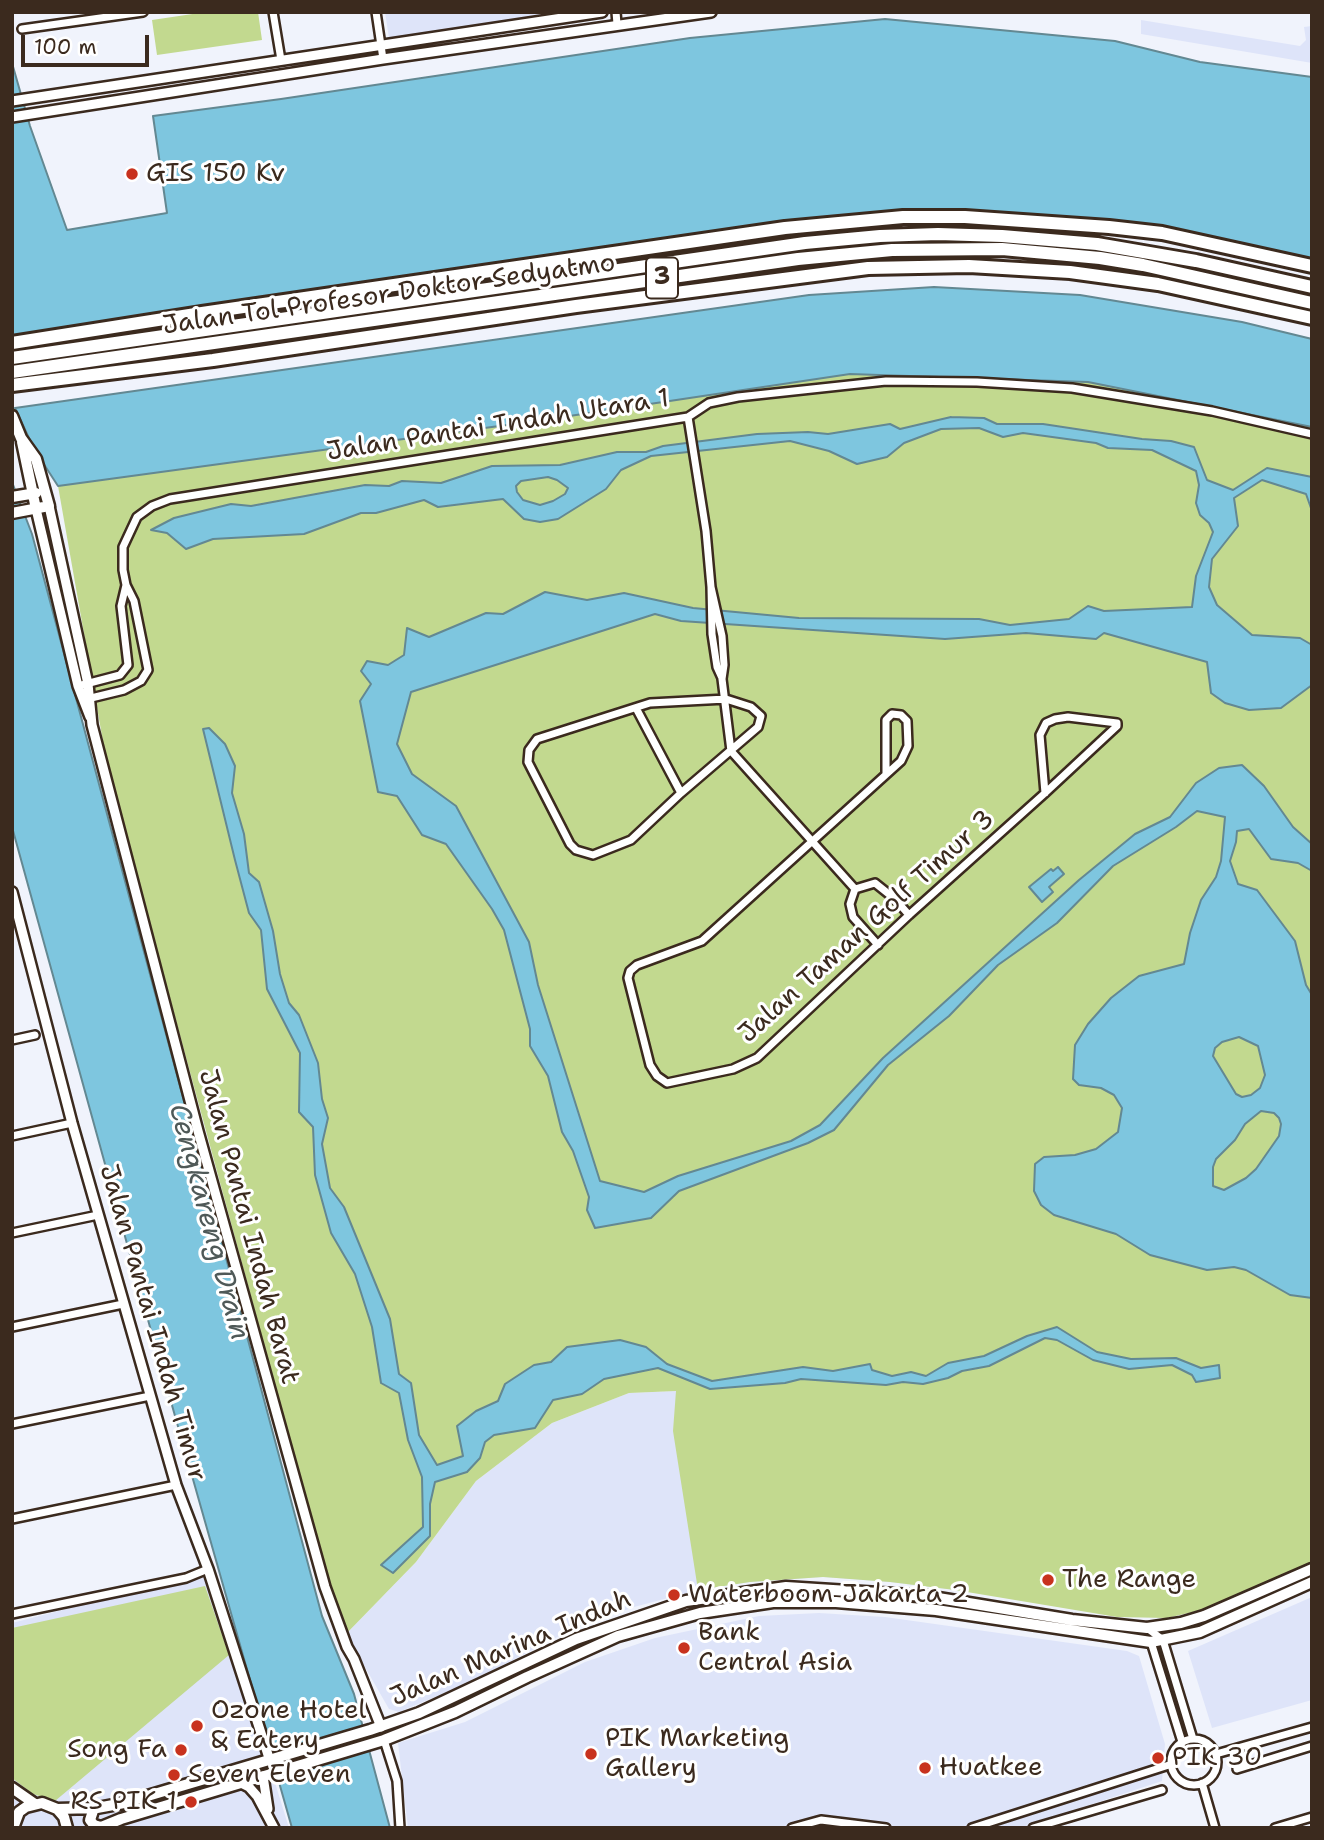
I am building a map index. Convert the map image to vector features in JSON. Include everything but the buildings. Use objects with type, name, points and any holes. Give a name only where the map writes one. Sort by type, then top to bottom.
[{"type":"highway","name":"Jalan Tol Profesor Doktor Sedyatmo","points":[[12,343],[785,228],[903,217],[965,217],[1109,226],[1175,236],[1312,266]]},
{"type":"highway","name":"Jalan Tol Profesor Doktor Sedyatmo","points":[[12,358],[805,243],[880,236],[1002,236],[1097,244],[1196,261],[1312,287]]},
{"type":"highway","name":"Jalan Tol Profesor Doktor Sedyatmo","points":[[12,372],[785,261],[892,250],[1002,249],[1100,258],[1312,303]]},
{"type":"highway","name":"Jalan Tol Profesor Doktor Sedyatmo","points":[[12,385],[213,360],[590,304],[868,268],[970,266],[1070,272],[1158,284],[1312,318]]},
{"type":"main road","name":"Jalan Pantai Indah Barat","points":[[12,416],[36,459],[49,506]]},
{"type":"main road","name":"Jalan Pantai Indah Barat","points":[[22,438],[33,494],[31,510]]},
{"type":"main road","points":[[17,496],[46,491]]},
{"type":"main road","points":[[12,513],[49,506]]},
{"type":"main road","name":"Jalan Marina Indah","points":[[34,1804],[43,1803],[57,1809],[94,1808],[124,1803],[381,1727],[576,1639],[686,1601],[786,1587],[926,1596],[1147,1628],[1181,1623],[1203,1616],[1312,1569]]},
{"type":"main road","name":"Jalan Marina Indah","points":[[100,1827],[384,1740],[455,1712],[618,1636],[700,1613],[773,1602],[836,1602],[936,1610],[1151,1642],[1200,1632],[1312,1582]]},
{"type":"main road","points":[[576,1639],[582,1652]]},
{"type":"main road","points":[[403,1719],[402,1727],[408,1731]]},
{"type":"main road","name":"Jalan Pantai Indah Barat","points":[[381,1727],[384,1740]]},
{"type":"main road","points":[[12,1788],[34,1804],[19,1812],[13,1828]]},
{"type":"main road","points":[[94,1808],[90,1820],[100,1827]]},
{"type":"main road","points":[[57,1809],[64,1817],[67,1828]]},
{"type":"street","points":[[22,29],[143,12]]},
{"type":"street","points":[[273,12],[281,60]]},
{"type":"street","points":[[376,12],[383,59]]},
{"type":"street","points":[[12,101],[602,12]]},
{"type":"street","points":[[616,12],[617,24]]},
{"type":"street","points":[[12,117],[383,59],[710,12]]},
{"type":"street","name":"Jalan Pantai Indah Utara 1","points":[[86,699],[124,690],[141,681],[148,670],[134,601],[126,585],[123,547],[137,517],[152,506],[170,499],[688,417],[709,403],[738,397],[887,381],[977,382],[1072,388],[1212,411],[1312,434]]},
{"type":"street","points":[[688,417],[698,468],[714,608],[722,636],[723,679],[732,751],[855,889]]},
{"type":"street","name":"Jalan Pantai Indah Barat","points":[[49,506],[88,684],[86,699]]},
{"type":"street","name":"Jalan Pantai Indah Barat","points":[[31,510],[78,686],[86,699],[198,1131],[326,1587],[347,1647],[354,1658],[381,1727]]},
{"type":"street","name":"Jalan Pantai Indah Utara 1","points":[[78,686],[120,675],[128,666],[121,606],[126,585]]},
{"type":"street","points":[[714,608],[712,634],[717,667],[723,679]]},
{"type":"street","points":[[726,699],[751,707],[761,716],[758,727],[631,840],[593,855],[576,850],[570,844],[528,762],[529,750],[537,739],[636,708],[650,703],[726,699]]},
{"type":"street","points":[[636,708],[681,793]]},
{"type":"street","points":[[812,841],[901,761],[908,746],[907,720],[901,715],[892,714],[886,720],[886,774]]},
{"type":"street","name":"Jalan Taman Golf Timur 3","points":[[812,841],[702,941],[637,965],[630,971],[628,978],[650,1065],[657,1076],[667,1083],[733,1069],[757,1058],[909,915],[1045,793],[1117,726],[1117,723],[1068,717],[1046,723],[1040,735],[1045,793]]},
{"type":"street","points":[[855,889],[875,883],[909,915]]},
{"type":"street","points":[[855,889],[850,904],[853,917],[878,945]]},
{"type":"street","name":"Jalan Pantai Indah Timur","points":[[12,892],[72,1123],[176,1485],[208,1569],[271,1761]]},
{"type":"street","points":[[12,1040],[36,1035]]},
{"type":"street","points":[[12,1136],[72,1123]]},
{"type":"street","points":[[12,1233],[98,1215]]},
{"type":"street","points":[[12,1327],[123,1304]]},
{"type":"street","points":[[12,1424],[150,1396]]},
{"type":"street","points":[[12,1519],[176,1485]]},
{"type":"street","points":[[12,1614],[186,1578],[208,1569]]},
{"type":"street","points":[[1147,1628],[1163,1640],[1193,1739]]},
{"type":"street","points":[[1151,1642],[1182,1742]]},
{"type":"street","points":[[1216,1754],[1312,1727]]},
{"type":"street","points":[[1193,1739],[1207,1743],[1216,1754],[1216,1768],[1208,1780],[1188,1784],[1177,1777],[1172,1765],[1174,1752],[1182,1742],[1193,1739]]},
{"type":"street","points":[[384,1740],[397,1781],[400,1828]]},
{"type":"street","points":[[1237,1769],[1312,1746]]},
{"type":"street","points":[[972,1828],[1172,1765]]},
{"type":"street","points":[[263,1776],[268,1814]]},
{"type":"street","points":[[241,1783],[253,1791],[274,1828]]},
{"type":"street","points":[[1202,1783],[1215,1828]]},
{"type":"street","points":[[1033,1828],[1162,1790]]},
{"type":"street","points":[[1275,1828],[1312,1817]]},
{"type":"street","points":[[792,1828],[821,1820],[886,1828]]},
{"type":"shaded area","points":[[385,12],[571,12],[389,38]]},
{"type":"shaded area","points":[[1141,20],[1300,46],[1306,40],[1304,27],[1312,26],[1312,63],[1141,34]]},
{"type":"shaded area","points":[[676,1391],[955,1590],[823,1577],[750,1582],[698,1590],[634,1607],[571,1630],[468,1683],[399,1712],[389,1709],[346,1634],[416,1562],[476,1481],[552,1423],[629,1393]]},
{"type":"shaded area","points":[[210,1572],[289,1828],[12,1828],[12,1623]]},
{"type":"shaded area","points":[[1312,1597],[1312,1700],[1212,1728],[1188,1651]]},
{"type":"shaded area","points":[[819,1613],[885,1617],[1127,1651],[1139,1656],[1165,1744],[1162,1781],[1020,1828],[408,1828],[398,1743],[465,1722],[585,1662],[655,1638],[759,1616]]},
{"type":"green space","points":[[206,12],[258,12],[262,40],[157,55],[152,20]]},
{"type":"green space","points":[[850,374],[1088,382],[1312,427],[1312,1562],[1249,1589],[1218,1606],[1167,1618],[1117,1617],[955,1590],[823,1577],[750,1582],[698,1590],[673,1431],[676,1391],[629,1393],[552,1423],[476,1481],[416,1562],[346,1634],[319,1547],[108,770],[58,486],[536,421]]},
{"type":"green space","points":[[205,1586],[229,1655],[55,1801],[33,1794],[12,1778],[12,1628]]},
{"type":"water","points":[[885,19],[1115,41],[1200,62],[1312,77],[1312,265],[1156,229],[900,212],[12,339],[12,63],[30,126],[67,230],[167,213],[153,116],[690,38]]},
{"type":"water","points":[[934,287],[1080,295],[1242,322],[1312,339],[1312,427],[1088,382],[850,374],[536,421],[58,486],[34,449],[15,408],[809,295]]},
{"type":"water","points":[[951,417],[984,418],[997,424],[1043,424],[1171,441],[1194,447],[1207,480],[1233,490],[1267,468],[1312,477],[1312,511],[1306,494],[1262,480],[1234,498],[1238,526],[1212,559],[1209,587],[1217,605],[1252,635],[1300,638],[1312,645],[1312,685],[1281,708],[1249,710],[1225,703],[1211,693],[1207,662],[1104,633],[1096,639],[1026,633],[945,639],[681,621],[655,614],[411,692],[397,744],[412,774],[456,806],[529,942],[538,985],[600,1181],[644,1192],[678,1176],[791,1141],[820,1125],[883,1058],[1079,880],[1135,834],[1170,817],[1196,783],[1219,768],[1242,765],[1264,786],[1293,827],[1312,844],[1312,871],[1298,863],[1271,859],[1249,829],[1237,831],[1230,861],[1238,884],[1257,890],[1295,941],[1306,985],[1312,995],[1312,1298],[1290,1295],[1246,1270],[1234,1267],[1207,1270],[1150,1255],[1116,1234],[1054,1215],[1041,1205],[1034,1191],[1035,1164],[1044,1157],[1075,1155],[1096,1149],[1118,1132],[1122,1108],[1114,1095],[1101,1088],[1079,1085],[1073,1079],[1075,1045],[1088,1024],[1111,998],[1139,976],[1184,964],[1190,933],[1201,900],[1216,877],[1221,861],[1225,817],[1197,811],[1113,866],[1057,923],[998,965],[949,1016],[888,1065],[834,1130],[808,1143],[679,1191],[651,1218],[595,1228],[587,1210],[589,1197],[573,1151],[562,1132],[548,1076],[530,1046],[530,1029],[504,930],[446,844],[422,835],[397,796],[378,792],[360,701],[371,684],[361,671],[367,661],[388,665],[404,655],[407,628],[429,637],[486,613],[503,614],[545,592],[587,600],[624,593],[693,608],[799,618],[979,619],[1010,625],[1069,619],[1088,606],[1104,611],[1192,607],[1196,576],[1213,532],[1209,523],[1200,515],[1196,503],[1199,485],[1196,471],[1152,450],[1108,448],[1096,443],[1023,433],[1003,437],[979,428],[941,429],[904,443],[887,457],[857,464],[829,451],[790,441],[651,456],[621,470],[606,489],[558,519],[540,522],[524,519],[503,499],[438,507],[424,500],[376,513],[361,513],[304,534],[213,539],[186,549],[167,533],[151,530],[174,518],[231,504],[251,506],[365,485],[389,486],[402,481],[441,483],[492,466],[560,465],[617,452],[646,452],[663,446],[757,434],[828,434],[890,424],[900,429]],"holes":[[[548,477],[568,488],[565,494],[540,505],[523,500],[517,492],[516,486],[521,481]],[[1239,1037],[1258,1046],[1265,1075],[1260,1088],[1251,1095],[1242,1097],[1236,1094],[1213,1056],[1215,1048],[1222,1042]],[[1261,1111],[1274,1113],[1281,1124],[1279,1136],[1256,1169],[1246,1178],[1224,1190],[1213,1186],[1216,1159],[1235,1140],[1245,1124]]]},
{"type":"water","name":"Cengkareng Drain","points":[[12,482],[32,534],[322,1616],[354,1694],[390,1828],[292,1828],[158,1356],[12,827]]},
{"type":"water","points":[[209,728],[225,744],[235,766],[232,793],[244,834],[249,873],[259,882],[289,1003],[299,1015],[318,1063],[322,1099],[328,1118],[322,1144],[330,1188],[344,1207],[390,1319],[399,1374],[411,1383],[419,1435],[437,1465],[463,1456],[457,1426],[476,1411],[498,1401],[505,1384],[534,1365],[551,1362],[567,1347],[620,1340],[646,1347],[667,1364],[712,1381],[803,1367],[833,1371],[870,1364],[872,1370],[892,1376],[911,1372],[926,1376],[948,1363],[984,1356],[1027,1336],[1057,1327],[1097,1352],[1131,1359],[1176,1358],[1201,1368],[1219,1365],[1220,1378],[1196,1382],[1192,1375],[1172,1365],[1129,1369],[1093,1360],[1057,1340],[1045,1338],[989,1366],[962,1371],[948,1378],[923,1384],[903,1382],[886,1385],[801,1379],[785,1383],[710,1389],[658,1368],[604,1379],[582,1394],[553,1400],[535,1428],[494,1435],[485,1442],[480,1458],[467,1472],[435,1482],[430,1504],[430,1536],[393,1573],[381,1565],[423,1527],[422,1477],[408,1440],[399,1393],[381,1383],[372,1327],[355,1274],[331,1233],[315,1175],[313,1127],[299,1112],[300,1053],[267,989],[261,930],[249,913],[235,860],[203,729]]},
{"type":"water","points":[[1058,867],[1064,874],[1049,887],[1053,892],[1042,902],[1029,887],[1051,869],[1053,871]]},
{"type":"place","name":"GIS 150 Kv","points":[[132,174]]},
{"type":"place","name":"The Range","points":[[1048,1580]]},
{"type":"place","name":"Waterboom Jakarta 2","points":[[674,1595]]},
{"type":"place","name":"Bank Central Asia","points":[[684,1648]]},
{"type":"place","name":"Ozone Hotel & Eatery","points":[[197,1726]]},
{"type":"place","name":"Song Fa","points":[[181,1750]]},
{"type":"place","name":"PIK Marketing Gallery","points":[[591,1754]]},
{"type":"place","name":"PIK 30","points":[[1158,1758]]},
{"type":"place","name":"Huatkee","points":[[925,1768]]},
{"type":"place","name":"Seven Eleven","points":[[174,1775]]},
{"type":"place","name":"RS PIK 1","points":[[191,1802]]}]
